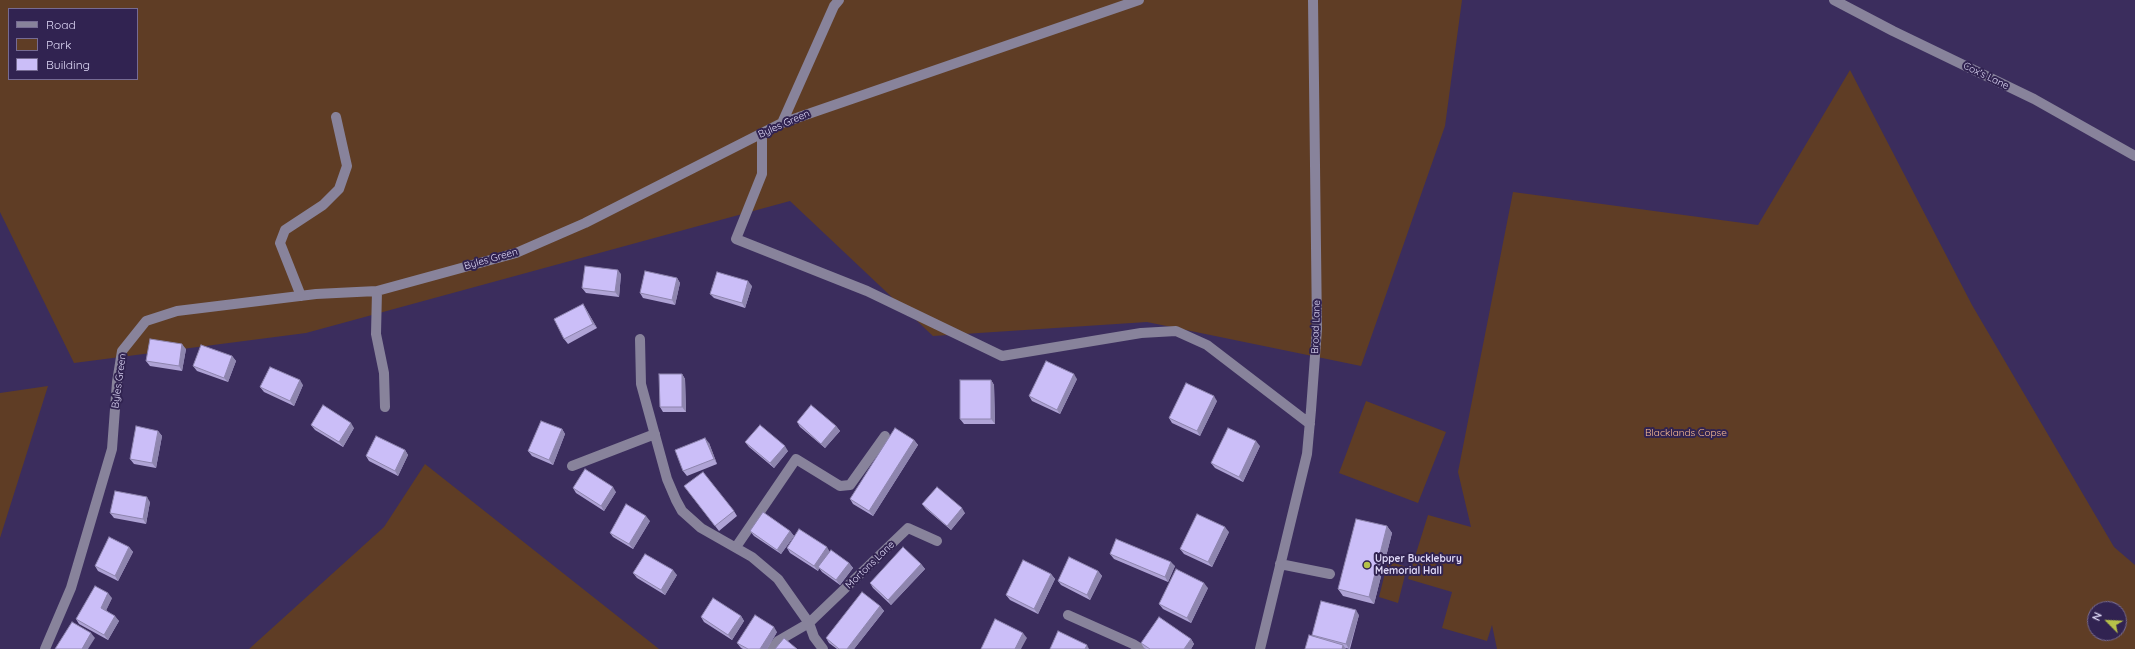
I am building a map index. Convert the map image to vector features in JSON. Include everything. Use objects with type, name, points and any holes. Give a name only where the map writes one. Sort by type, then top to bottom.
[{"type":"street","points":[[782,123],[834,6],[839,0]]},
{"type":"street","name":"Byles Green","points":[[45,649],[71,588],[112,449],[117,382],[122,351],[146,321],[177,311],[301,296],[377,291],[516,253],[585,223],[782,123],[1139,0]]},
{"type":"street","name":"Broad Lane","points":[[1260,649],[1306,454],[1310,424],[1317,329],[1313,0]]},
{"type":"street","name":"Cox's Lane","points":[[1834,0],[1893,31],[2034,99],[2135,156]]},
{"type":"street","points":[[301,296],[280,243],[285,230],[323,204],[339,189],[347,166],[336,116]]},
{"type":"street","points":[[762,134],[762,174],[736,239],[867,291],[1002,356],[1141,333],[1176,331],[1207,344],[1310,424]]},
{"type":"street","points":[[377,291],[376,334],[384,373],[385,407]]},
{"type":"street","points":[[640,339],[641,384],[668,479],[682,511],[701,528],[752,557],[778,579],[809,623],[814,636],[823,649]]},
{"type":"street","points":[[572,466],[655,434]]},
{"type":"street","points":[[736,547],[796,459],[830,482],[840,486],[850,485],[885,436]]},
{"type":"street","name":"Mortons Lane","points":[[809,623],[908,528],[937,541]]},
{"type":"street","points":[[1280,564],[1330,574]]},
{"type":"street","points":[[1068,615],[1141,649]]},
{"type":"street","points":[[772,649],[778,641],[809,623]]},
{"type":"green space","points":[[0,0],[1462,0],[1445,126],[1361,366],[1147,322],[933,336],[790,201],[306,333],[74,363],[0,212]]},
{"type":"green space","name":"Blacklands Copse","points":[[1850,70],[1972,305],[2114,547],[2135,565],[2135,649],[1497,649],[1492,625],[1487,641],[1442,628],[1452,592],[1408,579],[1428,515],[1471,527],[1458,472],[1513,192],[1758,225]]},
{"type":"green space","points":[[48,386],[0,538],[0,393]]},
{"type":"green space","points":[[1366,401],[1446,432],[1418,503],[1339,473]]},
{"type":"green space","points":[[425,464],[659,649],[249,649],[384,527]]},
{"type":"green space","points":[[1388,561],[1407,567],[1398,603],[1379,597]]},
{"type":"building","points":[[585,266],[618,270],[615,292],[582,288]]},
{"type":"building","points":[[645,271],[677,278],[672,300],[640,293]]},
{"type":"building","points":[[717,272],[748,281],[742,303],[710,294]]},
{"type":"building","points":[[583,304],[593,324],[564,339],[554,319]]},
{"type":"building","points":[[150,339],[182,344],[179,366],[146,361]]},
{"type":"building","points":[[201,345],[232,356],[224,378],[193,366]]},
{"type":"building","points":[[1046,361],[1074,374],[1057,410],[1029,396]]},
{"type":"building","points":[[270,367],[300,380],[290,401],[260,387]]},
{"type":"building","points":[[659,374],[682,374],[682,407],[660,407]]},
{"type":"building","points":[[960,380],[991,380],[991,419],[960,419]]},
{"type":"building","points":[[1186,383],[1214,396],[1197,431],[1169,418]]},
{"type":"building","points":[[323,405],[351,423],[339,442],[311,425]]},
{"type":"building","points":[[811,405],[836,426],[821,444],[797,422]]},
{"type":"building","points":[[541,421],[562,429],[549,460],[528,451]]},
{"type":"building","points":[[760,425],[785,446],[770,463],[745,442]]},
{"type":"building","points":[[136,426],[158,431],[152,463],[130,459]]},
{"type":"building","points":[[895,428],[914,440],[869,511],[850,499]]},
{"type":"building","points":[[1228,428],[1256,441],[1239,477],[1211,463]]},
{"type":"building","points":[[376,436],[405,450],[395,471],[366,456]]},
{"type":"building","points":[[705,438],[714,459],[683,471],[675,450]]},
{"type":"building","points":[[585,469],[613,487],[601,506],[573,488]]},
{"type":"building","points":[[703,472],[734,511],[715,526],[684,486]]},
{"type":"building","points":[[937,487],[962,508],[947,526],[922,504]]},
{"type":"building","points":[[115,491],[147,497],[143,519],[110,513]]},
{"type":"building","points":[[626,504],[646,516],[629,544],[610,533]]},
{"type":"building","points":[[763,512],[790,531],[777,550],[750,531]]},
{"type":"building","points":[[1197,514],[1225,527],[1208,562],[1180,549]]},
{"type":"building","name":"Upper Bucklebury Memorial Hall","points":[[1356,519],[1387,526],[1369,597],[1338,589]]},
{"type":"building","points":[[799,529],[827,547],[814,566],[787,548]]},
{"type":"building","points":[[109,537],[129,547],[115,576],[95,566]]},
{"type":"building","points":[[1116,539],[1171,562],[1165,577],[1110,554]]},
{"type":"building","points":[[903,547],[921,564],[888,600],[870,583]]},
{"type":"building","points":[[831,550],[849,563],[836,580],[818,567]]},
{"type":"building","points":[[645,554],[673,570],[661,590],[633,573]]},
{"type":"building","points":[[1069,557],[1098,571],[1087,595],[1058,581]]},
{"type":"building","points":[[1023,560],[1051,574],[1034,609],[1006,595]]},
{"type":"building","points":[[1176,569],[1204,583],[1187,618],[1159,604]]},
{"type":"building","points":[[95,586],[108,593],[101,608],[115,616],[104,635],[76,619]]},
{"type":"building","points":[[862,592],[880,606],[847,649],[839,649],[826,638]]},
{"type":"building","points":[[713,598],[741,616],[728,635],[701,617]]},
{"type":"building","points":[[1321,601],[1356,610],[1346,644],[1312,635]]},
{"type":"building","points":[[755,615],[774,627],[760,649],[748,649],[737,643]]},
{"type":"building","points":[[1159,617],[1191,639],[1184,649],[1150,649],[1141,643]]},
{"type":"building","points":[[995,619],[1023,633],[1015,649],[981,649]]},
{"type":"building","points":[[72,622],[91,633],[82,649],[55,649]]},
{"type":"building","points":[[1058,631],[1087,645],[1085,649],[1050,649]]},
{"type":"building","points":[[1309,635],[1343,645],[1342,649],[1305,649]]},
{"type":"building","points":[[784,638],[797,649],[775,649]]},
{"type":"place","name":"Upper Bucklebury Memorial Hall","points":[[1367,565]]}]
